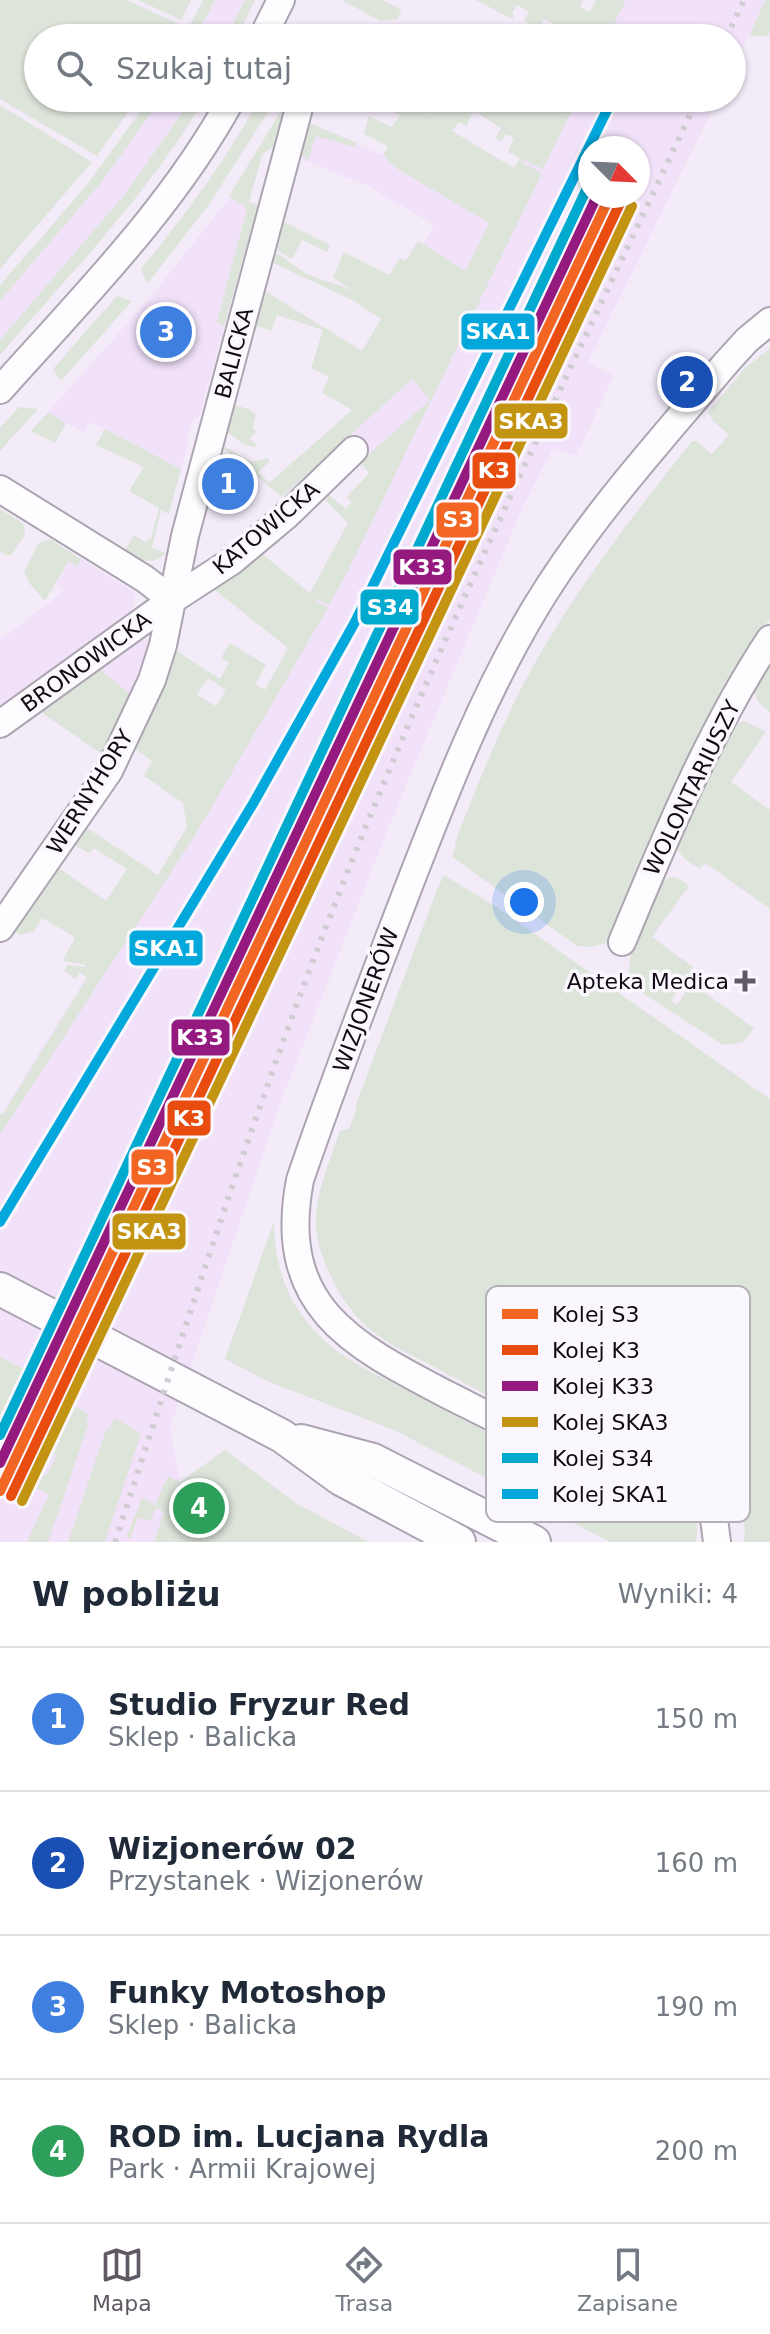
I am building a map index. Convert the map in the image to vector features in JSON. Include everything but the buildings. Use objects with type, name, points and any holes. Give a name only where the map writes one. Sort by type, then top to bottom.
[{"type":"main road","points":[[0,1289],[282,1436],[341,1479],[459,1542]]},
{"type":"main road","points":[[282,1436],[373,1460],[486,1518]]},
{"type":"main road","points":[[495,1522],[534,1542]]},
{"type":"street","points":[[269,24],[281,0]]},
{"type":"street","points":[[0,390],[139,231],[200,150],[223,112]]},
{"type":"street","name":"BALICKA","points":[[172,600],[185,536],[298,112]]},
{"type":"street","name":"WIZJONERÓW","points":[[486,1413],[357,1345],[332,1321],[307,1282],[294,1235],[300,1180],[386,945],[470,732],[501,669],[538,604],[583,536],[726,363],[770,321]]},
{"type":"street","name":"KATOWICKA","points":[[172,600],[232,561],[287,515],[354,450]]},
{"type":"street","points":[[0,489],[145,579],[172,600]]},
{"type":"street","name":"BRONOWICKA","points":[[0,724],[172,600]]},
{"type":"street","name":"WERNYHORY","points":[[0,928],[120,753],[152,680],[172,600]]},
{"type":"street","name":"WOLONTARIUSZY","points":[[622,942],[658,854],[714,735],[770,639]]},
{"type":"shaded area","points":[[0,0],[127,0],[179,24],[24,24],[24,112],[128,112],[97,156],[0,99]]},
{"type":"shaded area","points":[[138,0],[191,0],[181,20]]},
{"type":"shaded area","points":[[203,0],[215,0],[202,24],[190,24]]},
{"type":"shaded area","points":[[215,0],[245,0],[233,24],[202,24]]},
{"type":"shaded area","points":[[245,0],[255,0],[244,24],[233,24]]},
{"type":"shaded area","points":[[342,0],[382,0],[402,10],[397,19],[380,21]]},
{"type":"shaded area","points":[[476,0],[583,0],[580,7],[590,12],[596,0],[626,0],[614,24],[554,24],[544,19],[541,24],[530,24],[524,21],[529,12],[517,5],[512,19]]},
{"type":"shaded area","points":[[602,0],[765,0],[746,40],[746,24],[590,24]]},
{"type":"shaded area","points":[[765,0],[770,0],[768,36],[749,36]]},
{"type":"shaded area","points":[[0,105],[92,162],[0,269]]},
{"type":"shaded area","points":[[140,112],[152,112],[100,184],[0,301],[0,285],[86,186]]},
{"type":"shaded area","points":[[152,112],[182,112],[126,193],[0,340],[0,301],[100,184]]},
{"type":"shaded area","points":[[182,112],[196,112],[135,199],[0,355],[0,340],[126,193]]},
{"type":"shaded area","points":[[252,112],[268,112],[208,206],[147,284],[141,269],[234,143]]},
{"type":"shaded area","points":[[280,112],[287,112],[273,147],[262,155],[249,202],[258,205],[224,327],[217,322],[247,208],[229,196]]},
{"type":"shaded area","points":[[393,112],[425,112],[435,118],[427,112],[571,112],[543,169],[524,160],[523,163],[542,173],[348,571],[329,605],[316,599],[328,608],[197,832],[0,1135],[0,1113],[3,1114],[87,978],[80,972],[75,979],[64,971],[68,965],[86,967],[62,961],[74,940],[73,936],[42,918],[34,931],[20,935],[9,928],[45,875],[59,868],[106,901],[127,869],[94,848],[89,853],[75,845],[87,828],[158,875],[187,827],[183,803],[144,776],[152,761],[132,747],[172,648],[220,679],[229,663],[221,658],[230,643],[266,665],[255,684],[265,690],[288,648],[212,588],[261,553],[310,593],[348,523],[325,500],[329,495],[346,509],[352,502],[347,497],[369,473],[360,462],[430,400],[412,379],[282,497],[223,448],[251,462],[268,458],[270,461],[258,472],[269,483],[352,410],[322,393],[329,377],[311,368],[323,330],[277,315],[271,331],[258,326],[253,336],[265,291],[362,351],[381,319],[352,300],[273,263],[276,253],[309,275],[357,294],[333,277],[344,252],[389,275],[400,258],[406,261],[418,241],[466,271],[489,223],[394,167],[383,155],[388,146],[364,134],[369,116],[392,127],[400,115]],"holes":[[[472,113],[501,128],[495,138],[501,141],[506,134],[514,138],[508,152],[520,158],[514,168],[452,131],[459,122],[467,126]],[[208,678],[226,690],[216,706],[197,695]]]},
{"type":"shaded area","points":[[545,112],[711,112],[588,362],[614,376],[576,456],[553,448],[524,504],[390,824],[280,1104],[170,1428],[180,1482],[153,1542],[0,1542],[0,1118],[154,873],[159,875],[187,827],[183,805],[244,704],[265,690],[315,601],[383,469],[351,432],[412,379],[466,272],[423,244],[434,225],[370,187],[301,159],[310,124],[383,155],[394,167],[489,222]]},
{"type":"shaded area","points":[[309,123],[357,143],[355,147],[316,136],[308,160],[301,155]]},
{"type":"shaded area","points":[[230,197],[247,208],[217,321],[224,327],[199,417],[193,419],[187,437],[190,439],[181,469],[100,426],[90,423],[84,433],[48,412],[149,299]]},
{"type":"shaded area","points":[[284,222],[330,245],[327,252],[302,240],[292,259],[277,250]]},
{"type":"shaded area","points":[[117,296],[132,301],[61,381],[53,369]]},
{"type":"shaded area","points":[[770,348],[770,618],[739,666],[612,942],[590,947],[577,946],[452,857],[455,842],[510,712],[567,609],[692,441],[712,454],[729,435],[708,412],[745,368]]},
{"type":"shaded area","points":[[235,405],[256,415],[253,428],[256,432],[250,438],[258,446],[246,445],[227,432]]},
{"type":"shaded area","points":[[19,407],[38,409],[0,451],[0,428]]},
{"type":"shaded area","points":[[48,412],[66,423],[55,443],[31,431]]},
{"type":"shaded area","points":[[105,429],[181,469],[169,514],[161,510],[152,548],[166,553],[156,560],[140,560],[124,552],[134,535],[145,542],[151,539],[159,508],[129,491],[144,467],[96,445]]},
{"type":"shaded area","points":[[0,509],[24,524],[25,535],[11,555],[5,555],[0,550]]},
{"type":"shaded area","points":[[50,539],[81,559],[77,566],[68,562],[45,601],[29,583],[24,572],[39,543]]},
{"type":"shaded area","points":[[81,559],[135,593],[133,608],[0,707],[0,640],[64,591],[57,584],[68,562],[77,566]]},
{"type":"shaded area","points":[[137,639],[147,639],[155,646],[133,697],[95,665]]},
{"type":"shaded area","points":[[770,663],[770,712],[757,700],[755,688]]},
{"type":"shaded area","points":[[95,665],[133,697],[103,755],[41,712]]},
{"type":"shaded area","points":[[744,721],[766,732],[731,782],[770,810],[770,909],[705,863],[700,869],[691,863],[681,855],[675,842],[729,727]]},
{"type":"shaded area","points":[[444,875],[495,906],[770,1099],[770,1542],[744,1542],[744,1522],[750,1522],[750,1286],[486,1286],[486,1394],[378,1336],[354,1313],[331,1277],[317,1237],[316,1213],[321,1189],[340,1131],[349,1129],[357,1109],[355,1107]]},
{"type":"shaded area","points":[[670,877],[678,878],[689,886],[652,937],[693,967],[671,1001],[677,1005],[691,983],[754,1028],[743,1042],[723,1045],[644,994],[632,982],[630,956],[657,885]]},
{"type":"shaded area","points":[[274,1221],[276,1250],[283,1278],[295,1304],[312,1328],[348,1359],[486,1431],[486,1478],[394,1430],[267,1381],[225,1359]]},
{"type":"shaded area","points":[[0,1357],[28,1371],[6,1421],[0,1418]]},
{"type":"shaded area","points":[[57,1397],[89,1414],[86,1421],[89,1423],[48,1542],[27,1542],[49,1494],[25,1483],[32,1469],[46,1476],[57,1455],[43,1446],[46,1439],[37,1435]]},
{"type":"shaded area","points":[[114,1418],[141,1433],[105,1542],[68,1542],[106,1429],[109,1430]]},
{"type":"shaded area","points":[[225,1450],[297,1504],[369,1542],[154,1542],[164,1512],[156,1508],[150,1521],[138,1517],[130,1539],[126,1538],[142,1498],[155,1505],[168,1476],[180,1482]]},
{"type":"shaded area","points":[[571,1522],[696,1522],[697,1526],[696,1542],[610,1542]]},
{"type":"railway","points":[[733,24],[744,0]]},
{"type":"railway","points":[[115,1542],[254,1124],[346,876],[472,581],[691,112]]},
{"type":"rail line","name":"SKA1","points":[[0,1222],[254,802],[355,622],[606,112]]},
{"type":"rail line","name":"S34","points":[[0,1435],[578,207]]},
{"type":"rail line","name":"K33","points":[[0,1463],[591,208]]},
{"type":"rail line","name":"S3","points":[[0,1491],[604,208]]},
{"type":"rail line","name":"K3","points":[[11,1496],[618,208]]},
{"type":"rail line","name":"SKA3","points":[[22,1501],[631,208]]},
{"type":"place","name":"Funky Motoshop","points":[[166,332]]},
{"type":"place","name":"Wizjonerów 02","points":[[687,382]]},
{"type":"place","name":"Studio Fryzur Red","points":[[228,484]]},
{"type":"place","name":"Apteka Medica","points":[[745,981]]},
{"type":"place","name":"ROD im. Lucjana Rydla","points":[[199,1508]]}]
